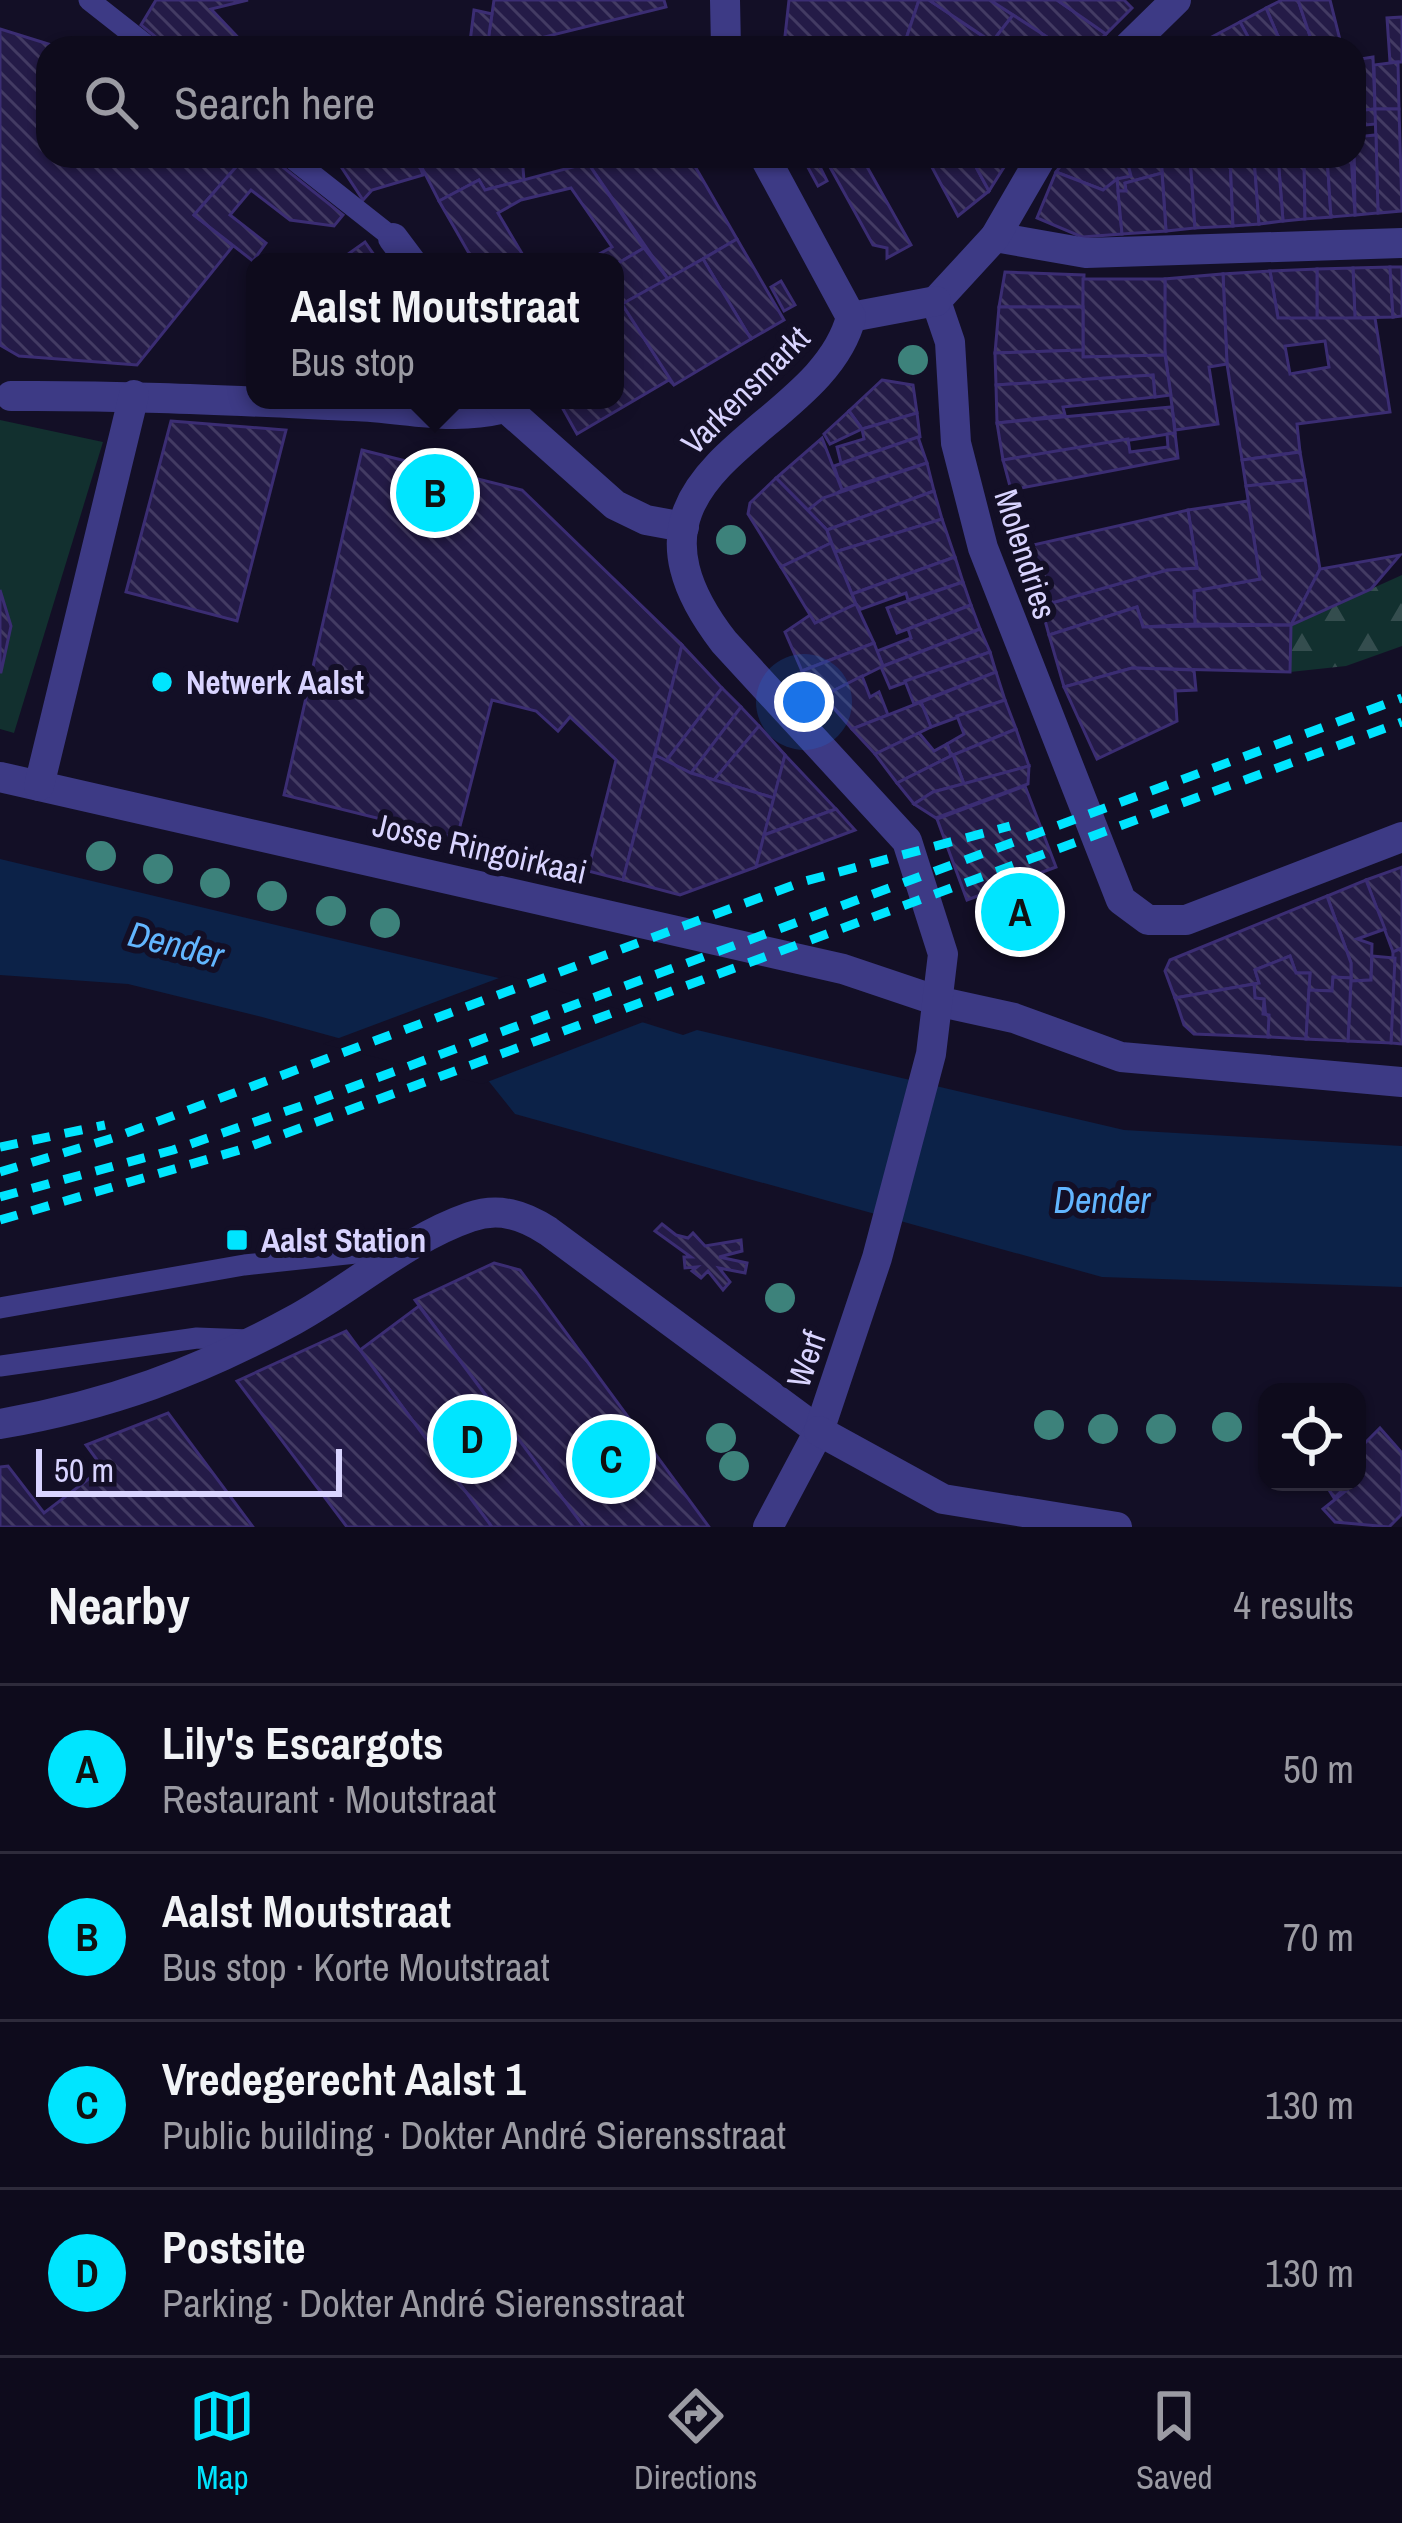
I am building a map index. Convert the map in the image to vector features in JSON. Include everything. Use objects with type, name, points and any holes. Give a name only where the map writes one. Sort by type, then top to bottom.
[{"type":"street","points":[[725,0],[726,36]]},
{"type":"street","points":[[1139,36],[1176,0]]},
{"type":"street","points":[[770,168],[851,317]]},
{"type":"street","points":[[936,301],[995,236],[1035,168]]},
{"type":"street","points":[[995,236],[1086,253],[1402,243]]},
{"type":"street","name":"Varkensmarkt","points":[[684,527],[706,479],[829,361],[847,336],[851,317],[936,301]]},
{"type":"street","name":"Molendries","points":[[936,301],[950,341],[956,443],[983,548],[1120,900],[1148,920],[1186,920],[1402,837]]},
{"type":"street","points":[[38,786],[134,395]]},
{"type":"street","points":[[4,397],[134,395],[246,400]]},
{"type":"street","points":[[391,409],[463,418],[488,409]]},
{"type":"street","points":[[504,409],[615,505],[646,520],[684,527]]},
{"type":"street","name":"Werf","points":[[684,527],[689,573],[713,627],[907,841],[939,931],[941,1002],[931,1054],[877,1258],[819,1431],[943,1499],[1117,1527]]},
{"type":"street","name":"Josse Ringoirkaai","points":[[0,777],[820,964],[1160,1065],[1402,1082]]},
{"type":"street","points":[[0,1424],[104,1405],[253,1340],[470,1217],[499,1211],[529,1219],[819,1431],[768,1527]]},
{"type":"lane","points":[[89,0],[136,36]]},
{"type":"lane","points":[[303,168],[402,250]]},
{"type":"lane","points":[[0,1308],[163,1279],[410,1247]]},
{"type":"lane","points":[[0,1366],[197,1338],[253,1340]]},
{"type":"green space","points":[[0,420],[103,442],[14,733],[0,729]]},
{"type":"green space","points":[[1402,575],[1402,646],[1346,666],[1290,672],[1291,625]]},
{"type":"water","name":"Dender","points":[[0,859],[515,982],[683,1035],[697,1030],[1124,1130],[1402,1146],[1402,1287],[1102,1277],[515,1114],[487,1079],[262,1017],[128,984],[0,975]]},
{"type":"pier","points":[[507,975],[651,1019],[482,1084],[323,1044]]},
{"type":"building","points":[[156,0],[248,0],[211,9],[237,36],[154,36],[141,25]]},
{"type":"building","points":[[494,0],[664,0],[666,7],[548,36],[489,36]]},
{"type":"building","points":[[789,0],[919,0],[907,36],[785,36]]},
{"type":"building","points":[[919,0],[929,0],[982,36],[907,36]]},
{"type":"building","points":[[929,0],[990,0],[1013,15],[997,36],[983,36]]},
{"type":"building","points":[[990,0],[1057,0],[1106,34],[1046,36]]},
{"type":"building","points":[[1057,0],[1124,0],[1132,8],[1106,34]]},
{"type":"building","points":[[1282,0],[1298,0],[1310,36],[1278,36],[1266,8]]},
{"type":"building","points":[[1298,0],[1330,0],[1339,36],[1310,36]]},
{"type":"building","points":[[1266,8],[1278,36],[1248,36],[1240,22]]},
{"type":"building","points":[[474,10],[492,14],[489,36],[471,36]]},
{"type":"building","points":[[1013,15],[1045,36],[997,36]]},
{"type":"building","points":[[1402,17],[1402,62],[1390,62],[1387,18]]},
{"type":"building","points":[[1240,22],[1248,36],[1214,36]]},
{"type":"building","points":[[0,29],[36,40],[36,168],[235,168],[194,215],[233,246],[137,365],[19,356],[0,345]]},
{"type":"building","points":[[1373,57],[1375,109],[1366,110],[1366,58]]},
{"type":"building","points":[[1398,62],[1399,109],[1375,109],[1374,65]]},
{"type":"building","points":[[1375,109],[1376,124],[1366,125],[1366,110]]},
{"type":"building","points":[[1375,109],[1399,109],[1402,211],[1378,213]]},
{"type":"building","points":[[1376,135],[1378,213],[1355,215],[1354,168],[1366,168],[1366,136]]},
{"type":"building","points":[[235,168],[284,168],[343,215],[334,226],[290,220],[251,190],[230,215],[266,243],[259,253],[246,256],[194,215]]},
{"type":"building","points":[[342,168],[420,168],[423,175],[372,190],[363,200]]},
{"type":"building","points":[[422,168],[523,168],[524,180],[485,190],[479,180],[439,201]]},
{"type":"building","points":[[569,168],[591,168],[644,248],[624,260],[624,253],[601,253],[612,247],[571,188],[521,200],[498,213],[522,253],[469,253],[439,201],[479,180],[485,190]]},
{"type":"building","points":[[591,168],[696,168],[737,239],[668,279]]},
{"type":"building","points":[[808,168],[820,168],[827,181],[818,186]]},
{"type":"building","points":[[831,168],[868,168],[911,245],[887,258],[887,248],[873,245]]},
{"type":"building","points":[[932,168],[977,168],[989,191],[958,216]]},
{"type":"building","points":[[977,168],[1003,168],[989,191]]},
{"type":"building","points":[[1059,168],[1129,168],[1131,176],[1103,190],[1056,172]]},
{"type":"building","points":[[1129,168],[1162,168],[1162,173],[1125,183],[1126,191],[1118,191],[1117,179],[1131,176]]},
{"type":"building","points":[[1162,168],[1191,168],[1195,228],[1166,231]]},
{"type":"building","points":[[1191,168],[1231,168],[1233,226],[1195,228]]},
{"type":"building","points":[[1231,168],[1255,168],[1259,224],[1233,226]]},
{"type":"building","points":[[1255,168],[1279,168],[1283,221],[1259,224]]},
{"type":"building","points":[[1279,168],[1304,168],[1305,219],[1283,221]]},
{"type":"building","points":[[1304,168],[1328,168],[1331,217],[1305,219]]},
{"type":"building","points":[[1328,168],[1352,168],[1355,215],[1331,217]]},
{"type":"building","points":[[1056,172],[1103,190],[1117,179],[1122,234],[1082,237],[1037,218]]},
{"type":"building","points":[[1162,173],[1166,231],[1122,234],[1118,191],[1126,191],[1125,183]]},
{"type":"building","points":[[737,239],[784,320],[751,339],[703,259]]},
{"type":"building","points":[[365,242],[373,253],[350,253]]},
{"type":"building","points":[[644,248],[668,279],[624,303],[624,260]]},
{"type":"building","points":[[703,259],[751,339],[674,385],[624,303]]},
{"type":"building","points":[[1390,267],[1393,317],[1355,318],[1353,268]]},
{"type":"building","points":[[1390,267],[1402,267],[1402,316],[1393,317]]},
{"type":"building","points":[[1353,268],[1355,318],[1317,320],[1317,269]]},
{"type":"building","points":[[1317,269],[1317,320],[1278,318],[1270,271]]},
{"type":"building","points":[[1270,271],[1278,318],[1375,318],[1390,412],[1297,424],[1300,452],[1242,460],[1227,364],[1223,274]],"holes":[[[1325,341],[1329,367],[1290,374],[1285,346]]]},
{"type":"building","points":[[1005,272],[1084,275],[1083,307],[999,307]]},
{"type":"building","points":[[1223,274],[1227,364],[1209,367],[1218,424],[1175,430],[1164,344],[1165,279]]},
{"type":"building","points":[[1083,279],[1165,279],[1165,355],[1083,357]]},
{"type":"building","points":[[781,281],[795,305],[784,311],[771,287]]},
{"type":"building","points":[[624,307],[674,385],[669,380],[624,406]]},
{"type":"building","points":[[999,307],[1083,307],[1083,350],[995,353]]},
{"type":"building","points":[[1083,350],[1083,357],[1165,355],[1171,395],[1155,397],[1153,375],[996,385],[995,353]]},
{"type":"building","points":[[1153,375],[1155,397],[1063,407],[1065,415],[997,423],[996,385]]},
{"type":"building","points":[[882,380],[913,385],[917,413],[862,429],[849,411]]},
{"type":"building","points":[[1172,407],[1175,433],[1003,460],[997,423]]},
{"type":"building","points":[[563,409],[620,409],[577,434]]},
{"type":"building","points":[[849,411],[862,429],[830,444],[824,434]]},
{"type":"building","points":[[917,413],[920,437],[841,463],[837,447],[864,439],[862,429]]},
{"type":"building","points":[[171,421],[286,430],[237,621],[126,592]]},
{"type":"building","points":[[1175,433],[1178,458],[1011,490],[1003,460],[1128,439],[1130,452],[1168,447],[1167,434]]},
{"type":"building","points":[[918,437],[927,463],[842,490],[834,466]]},
{"type":"building","points":[[822,438],[842,490],[808,510],[776,478]]},
{"type":"building","points":[[362,450],[522,490],[682,645],[623,880],[588,871],[616,760],[570,717],[558,731],[536,711],[492,700],[457,838],[284,795]]},
{"type":"building","points":[[1300,452],[1305,480],[1246,486],[1242,460]]},
{"type":"building","points":[[927,463],[934,491],[827,530],[808,510],[823,498]]},
{"type":"building","points":[[776,478],[827,530],[831,543],[781,567],[748,514],[750,503]]},
{"type":"building","points":[[1305,480],[1320,569],[1291,625],[1195,624],[1194,591],[1260,579],[1246,486]]},
{"type":"building","points":[[934,491],[942,519],[835,552],[827,530]]},
{"type":"building","points":[[1248,501],[1260,579],[1194,591],[1195,624],[1143,627],[1137,607],[1049,635],[1041,606],[1167,570],[1197,568],[1188,510]]},
{"type":"building","points":[[1188,510],[1197,568],[1167,570],[1041,606],[1024,547]]},
{"type":"building","points":[[942,519],[955,557],[852,594],[835,552]]},
{"type":"building","points":[[831,543],[856,604],[815,623],[781,567]]},
{"type":"building","points":[[1400,555],[1371,589],[1291,625],[1320,569]]},
{"type":"building","points":[[955,557],[963,582],[908,600],[906,593],[859,610],[852,594]]},
{"type":"building","points":[[963,582],[971,605],[897,633],[887,608]]},
{"type":"building","points":[[0,590],[11,626],[1,672],[0,672]]},
{"type":"building","points":[[856,604],[874,643],[802,671],[785,632],[810,615],[815,623]]},
{"type":"building","points":[[971,605],[980,629],[883,666],[877,651],[911,638],[908,629]]},
{"type":"building","points":[[1137,607],[1143,627],[1291,625],[1290,672],[1132,668],[1064,687],[1049,635]]},
{"type":"building","points":[[980,629],[990,652],[890,688],[881,667]]},
{"type":"building","points":[[874,643],[883,666],[823,696],[802,671]]},
{"type":"building","points":[[682,645],[722,688],[666,761],[655,755]]},
{"type":"building","points":[[990,652],[996,672],[914,704],[905,681]]},
{"type":"building","points":[[1132,668],[1194,670],[1196,690],[1175,691],[1177,721],[1097,759],[1064,687]]},
{"type":"building","points":[[996,672],[1005,700],[931,727],[921,702]]},
{"type":"building","points":[[862,676],[870,697],[879,692],[888,715],[852,729],[823,696]]},
{"type":"building","points":[[722,688],[741,707],[691,773],[666,761]]},
{"type":"building","points":[[1005,700],[1016,729],[951,756],[947,744],[964,734],[957,716]]},
{"type":"building","points":[[921,702],[931,727],[875,754],[852,729]]},
{"type":"building","points":[[741,707],[759,726],[714,780],[691,773]]},
{"type":"building","points":[[759,726],[785,755],[774,798],[714,780]]},
{"type":"building","points":[[1016,729],[1029,766],[964,784],[953,755]]},
{"type":"building","points":[[919,733],[934,751],[947,744],[951,756],[897,783],[875,754]]},
{"type":"building","points":[[655,755],[691,773],[774,798],[756,867],[680,895],[623,880]]},
{"type":"building","points":[[785,755],[836,809],[764,835],[774,797]]},
{"type":"building","points":[[953,755],[964,784],[933,792],[914,804],[897,783]]},
{"type":"building","points":[[1029,766],[1028,784],[936,818],[914,804],[933,792]]},
{"type":"building","points":[[1025,786],[1056,867],[967,900],[937,819]]},
{"type":"building","points":[[836,809],[855,830],[756,867],[764,835]]},
{"type":"building","points":[[1402,867],[1402,948],[1393,952],[1366,880]]},
{"type":"building","points":[[1033,880],[1044,910],[1035,913],[1043,935],[1021,943],[1014,922],[1006,925],[996,892]]},
{"type":"building","points":[[1366,880],[1385,929],[1357,939],[1372,944],[1371,980],[1351,981],[1351,963],[1327,896]]},
{"type":"building","points":[[1327,896],[1351,963],[1351,978],[1333,977],[1332,991],[1309,990],[1310,973],[1296,973],[1290,956],[1255,970],[1259,983],[1175,998],[1165,971],[1170,960]]},
{"type":"building","points":[[1402,948],[1402,1044],[1391,1043],[1393,952]]},
{"type":"building","points":[[1290,956],[1296,973],[1310,973],[1306,1039],[1268,1037],[1264,999],[1255,998],[1254,984],[1259,983],[1255,970]]},
{"type":"building","points":[[1372,956],[1395,958],[1391,1043],[1348,1041],[1351,981],[1371,980]]},
{"type":"building","points":[[1333,977],[1351,978],[1348,1041],[1306,1039],[1309,990],[1332,991]]},
{"type":"building","points":[[1254,984],[1255,998],[1264,999],[1263,1014],[1269,1015],[1268,1037],[1194,1034],[1184,1025],[1175,998]]},
{"type":"building","points":[[662,1224],[676,1235],[688,1238],[693,1233],[705,1246],[741,1240],[742,1251],[719,1257],[747,1263],[745,1273],[719,1268],[730,1282],[723,1290],[708,1271],[701,1278],[692,1271],[697,1267],[685,1268],[684,1257],[691,1257],[655,1231]]},
{"type":"building","points":[[494,1263],[520,1270],[709,1527],[584,1527],[415,1300]]},
{"type":"building","points":[[419,1306],[584,1527],[492,1527],[360,1350]]},
{"type":"building","points":[[346,1331],[492,1527],[347,1527],[237,1381]]},
{"type":"building","points":[[168,1413],[253,1527],[0,1527],[0,1467],[8,1466],[44,1513],[103,1468],[86,1445]]},
{"type":"building","points":[[1380,1428],[1402,1453],[1402,1514],[1389,1527],[1335,1522],[1323,1509],[1346,1491],[1366,1491],[1366,1442]]},
{"type":"railway","points":[[0,1197],[173,1150],[304,1105],[1402,698]]},
{"type":"railway","points":[[0,1220],[246,1148],[1402,722]]},
{"type":"railway","points":[[0,1172],[113,1138],[802,882],[1010,826]]},
{"type":"railway","points":[[0,1147],[105,1125]]},
{"type":"place","name":"Aalst Moutstraat","points":[[435,493]]},
{"type":"place","name":"Netwerk Aalst","points":[[162,682]]},
{"type":"place","name":"Lily's Escargots","points":[[1020,912]]},
{"type":"place","name":"Aalst Station","points":[[237,1240]]},
{"type":"place","name":"Postsite","points":[[472,1439]]},
{"type":"place","name":"Vredegerecht Aalst 1","points":[[611,1459]]}]
